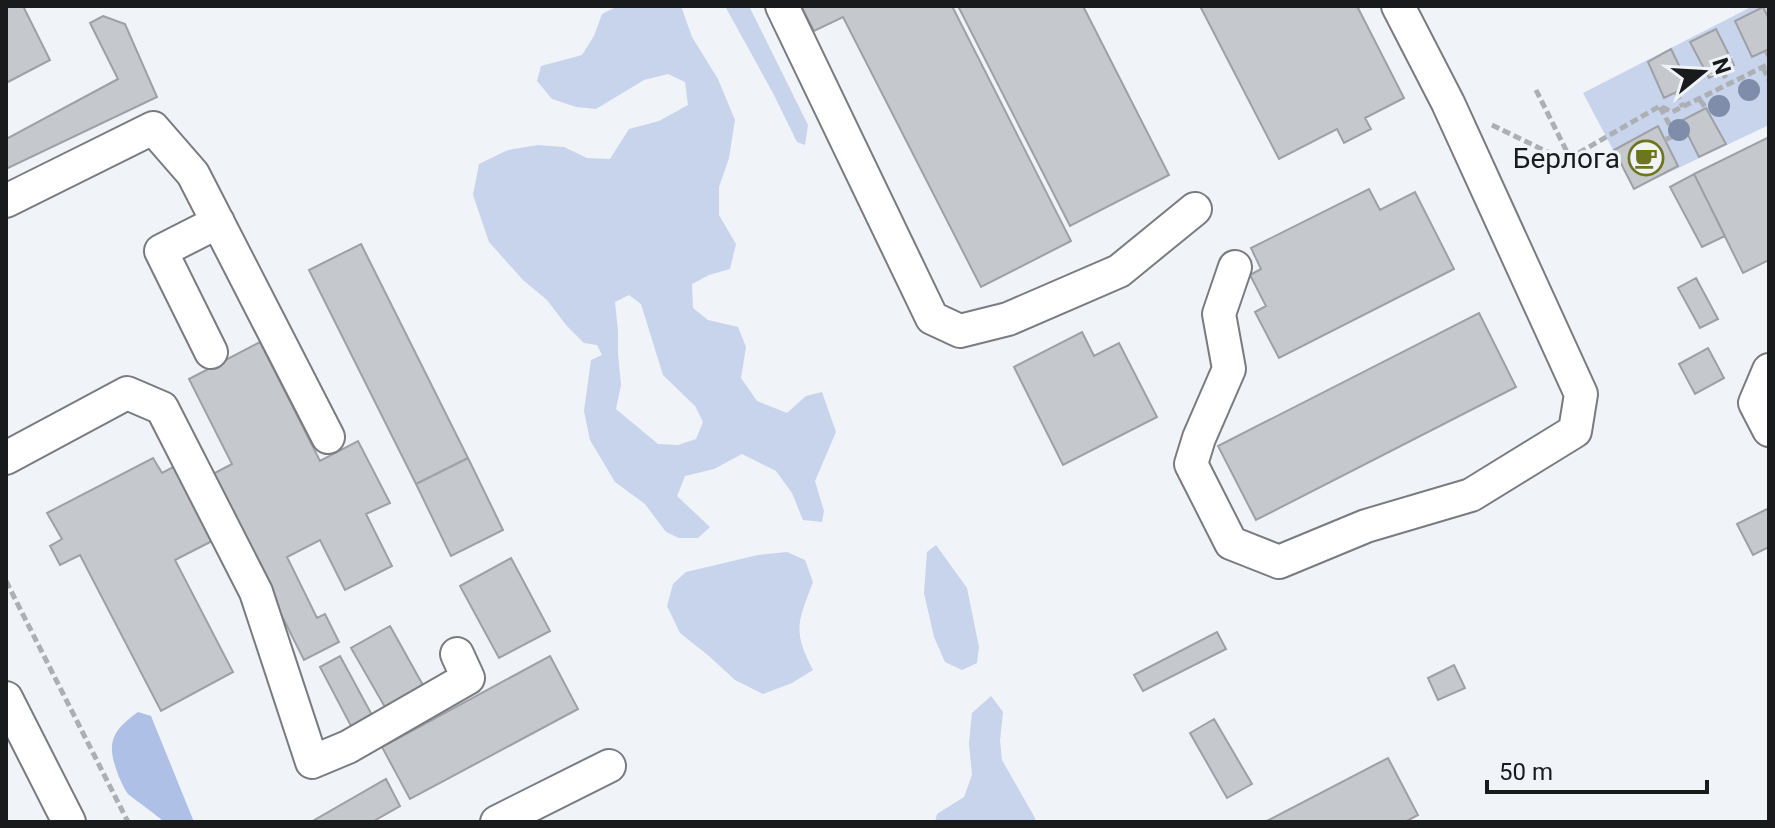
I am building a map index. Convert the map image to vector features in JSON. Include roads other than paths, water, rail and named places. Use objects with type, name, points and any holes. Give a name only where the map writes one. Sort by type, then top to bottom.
[{"type":"street","points":[[782,6],[932,318],[946,325],[960,331],[1008,319],[1119,271],[1195,209]]},
{"type":"street","points":[[1235,267],[1219,314],[1229,369],[1191,464],[1231,543],[1279,562],[1366,526],[1471,495],[1575,431],[1581,394],[1448,103],[1398,6]]},
{"type":"street","points":[[6,201],[153,128],[193,174],[328,437]]},
{"type":"street","points":[[211,352],[161,251],[218,222]]},
{"type":"street","points":[[1769,370],[1755,403],[1769,430]]},
{"type":"street","points":[[6,458],[127,393],[162,408],[256,592],[312,762],[348,747],[468,678],[457,654]]},
{"type":"street","points":[[6,698],[69,822]]},
{"type":"street","points":[[497,822],[609,766]]},
{"type":"place","name":"Берлога","points":[[1646,158]]}]
